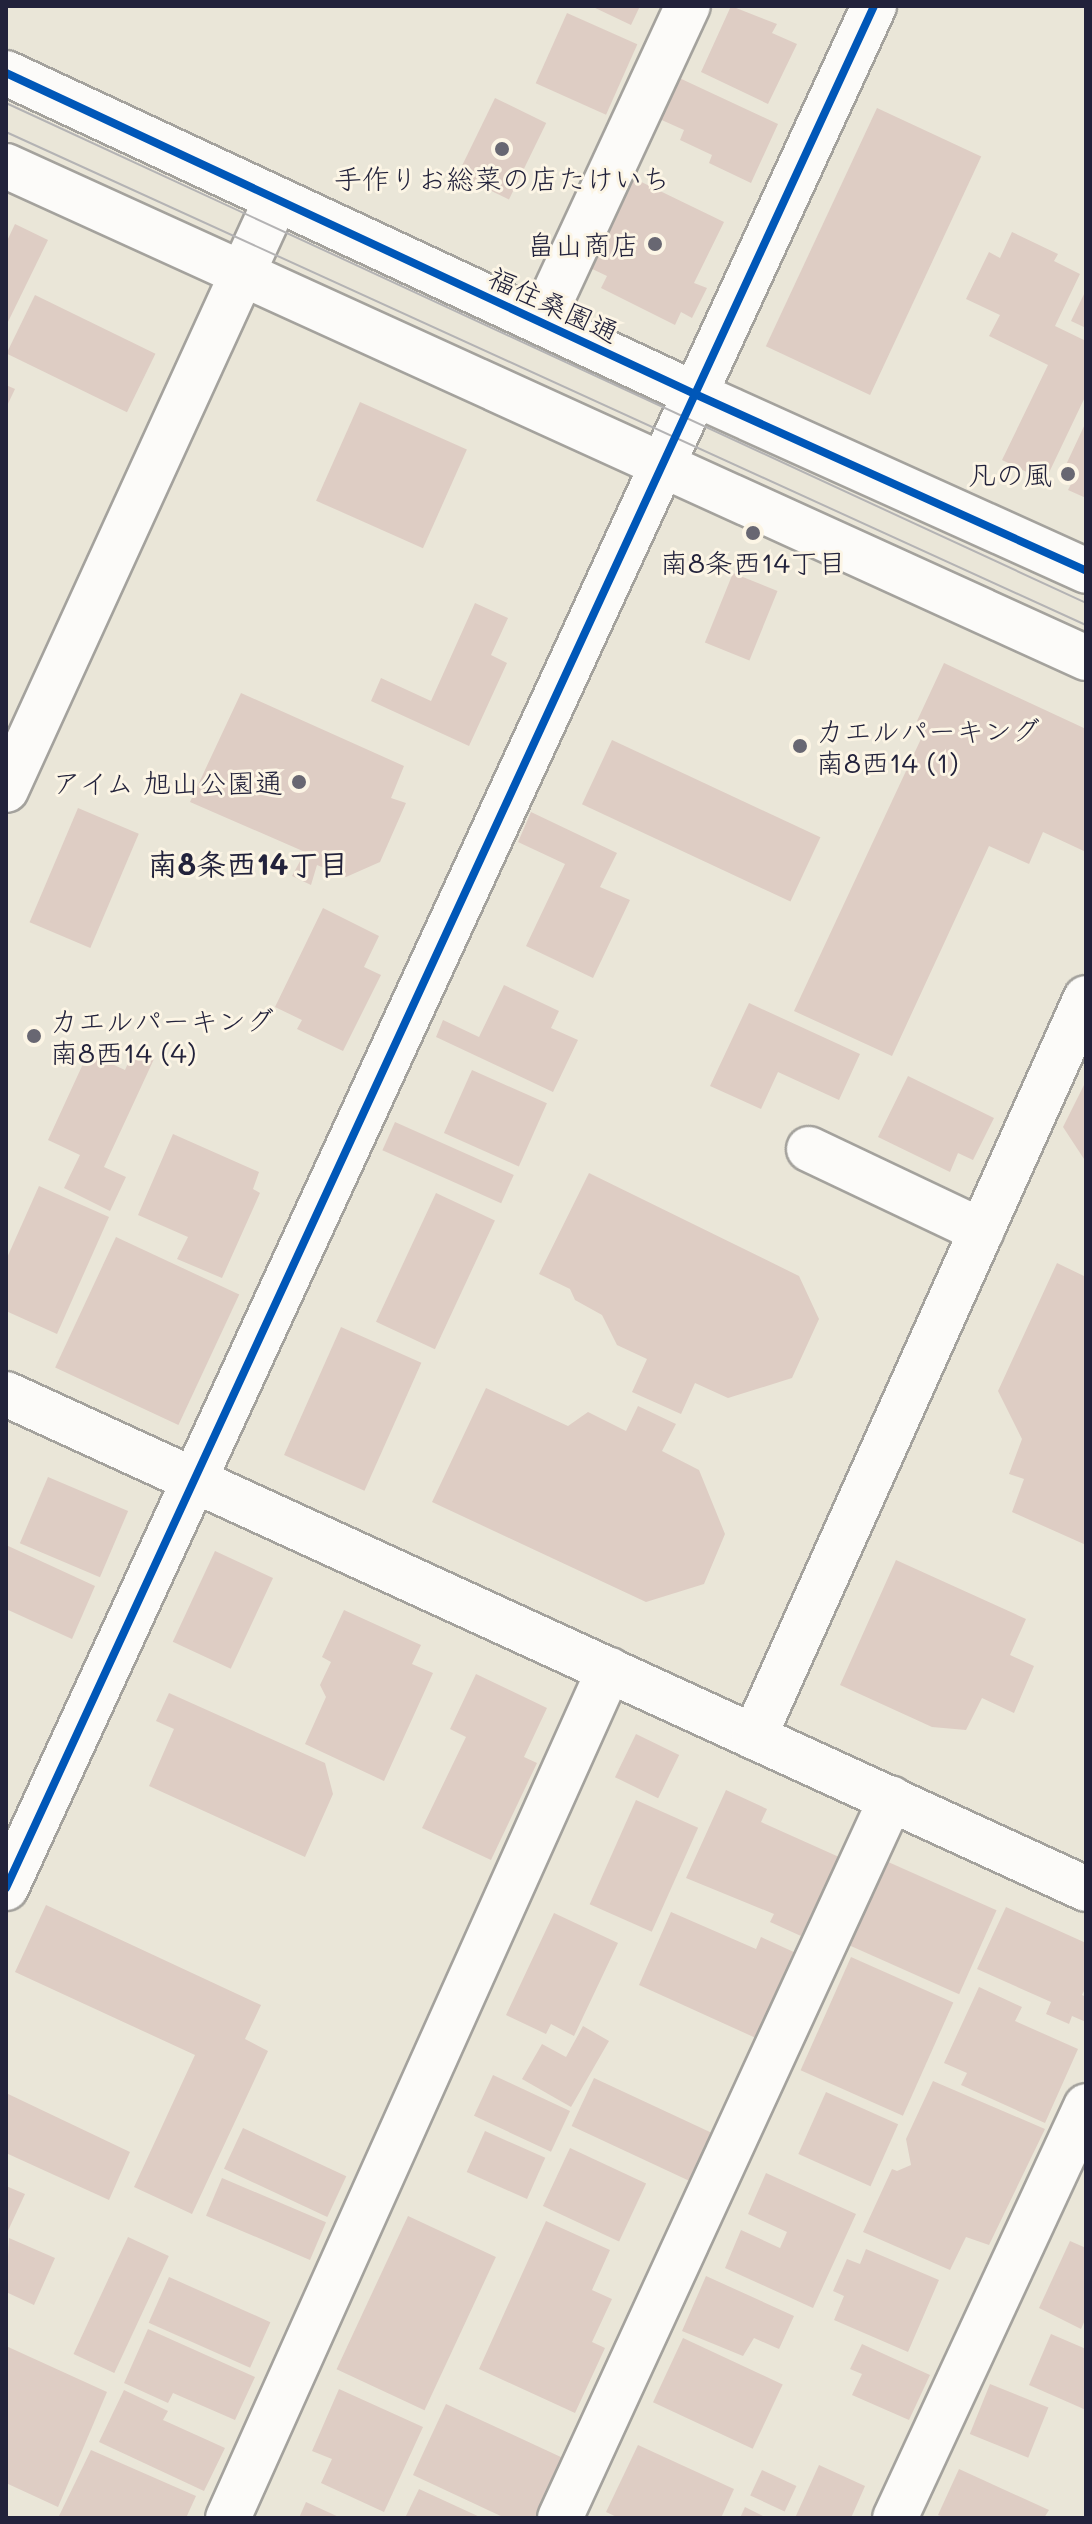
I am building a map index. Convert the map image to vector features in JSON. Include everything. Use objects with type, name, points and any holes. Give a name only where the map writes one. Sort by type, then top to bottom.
[{"type":"street","points":[[541,322],[688,6]]},
{"type":"street","points":[[6,1888],[874,6]]},
{"type":"street","name":"福住桑園通","points":[[6,73],[697,395],[1086,571]]},
{"type":"street","points":[[6,166],[662,462],[1086,658]]},
{"type":"street","points":[[6,790],[276,200]]},
{"type":"street","points":[[754,1737],[1086,998]]},
{"type":"street","points":[[809,1149],[982,1231]]},
{"type":"street","points":[[6,1394],[1086,1889]]},
{"type":"street","points":[[228,2518],[609,1670]]},
{"type":"street","points":[[560,2518],[891,1799]]},
{"type":"street","points":[[895,2518],[1086,2106]]},
{"type":"building","points":[[591,6],[640,6],[631,25]]},
{"type":"building","points":[[731,6],[777,24],[772,33],[797,44],[768,104],[701,72]]},
{"type":"building","points":[[567,13],[637,44],[606,115],[536,83]]},
{"type":"building","points":[[675,76],[778,124],[751,183],[709,163],[712,155],[680,140],[684,130],[655,117]]},
{"type":"building","name":"手作りお総菜の店たけいち","points":[[495,98],[546,123],[509,199],[458,174]]},
{"type":"building","points":[[877,108],[981,157],[870,395],[766,346]]},
{"type":"building","name":"畠山商店","points":[[629,176],[724,222],[694,283],[707,288],[692,318],[681,312],[675,325],[601,288],[607,276],[586,266]]},
{"type":"building","points":[[15,224],[48,240],[6,326],[6,243]]},
{"type":"building","points":[[1012,232],[1058,254],[1054,261],[1080,274],[1055,326],[1086,341],[1086,395],[1045,481],[1002,460],[1048,365],[989,336],[1000,315],[966,299],[989,252],[1000,258]]},
{"type":"building","points":[[1086,290],[1086,328],[1071,321]]},
{"type":"building","points":[[35,295],[155,354],[127,412],[7,353]]},
{"type":"building","points":[[6,385],[15,389],[6,408]]},
{"type":"building","points":[[360,402],[467,450],[423,548],[316,501]]},
{"type":"building","points":[[1086,422],[1086,498],[1068,490],[1076,474],[1064,469]]},
{"type":"building","points":[[733,573],[778,591],[749,661],[705,643]]},
{"type":"building","points":[[475,603],[508,618],[491,655],[507,663],[469,746],[371,701],[381,678],[431,701]]},
{"type":"building","points":[[944,663],[1086,729],[1086,852],[1043,832],[1029,864],[989,846],[892,1056],[794,1011],[927,726],[917,721]]},
{"type":"building","name":"アイム 旭山公園通","points":[[241,693],[404,766],[391,798],[406,803],[380,862],[346,877],[317,865],[311,885],[292,876],[305,852],[190,802]]},
{"type":"building","points":[[612,740],[820,837],[790,902],[582,804]]},
{"type":"building","points":[[78,808],[139,834],[90,948],[30,922]]},
{"type":"building","points":[[531,812],[617,853],[600,887],[630,900],[593,978],[526,946],[565,864],[518,842]]},
{"type":"building","points":[[323,908],[379,936],[364,967],[381,975],[343,1051],[297,1029],[302,1020],[275,1007]]},
{"type":"building","points":[[504,985],[559,1011],[551,1028],[578,1040],[553,1092],[436,1037],[443,1020],[479,1037]]},
{"type":"building","points":[[749,1003],[860,1054],[839,1100],[778,1072],[761,1109],[710,1086]]},
{"type":"building","points":[[134,1050],[154,1059],[104,1167],[126,1177],[110,1211],[64,1188],[80,1155],[48,1140],[88,1053],[125,1070]]},
{"type":"building","points":[[472,1070],[547,1103],[519,1166],[444,1133]]},
{"type":"building","points":[[908,1076],[994,1118],[973,1160],[958,1153],[950,1172],[878,1137]]},
{"type":"building","points":[[1086,1081],[1086,1162],[1063,1127]]},
{"type":"building","points":[[395,1122],[514,1175],[501,1203],[382,1150]]},
{"type":"building","points":[[173,1134],[259,1172],[253,1189],[260,1193],[222,1278],[177,1259],[188,1237],[138,1215]]},
{"type":"building","points":[[589,1173],[799,1276],[819,1319],[792,1378],[728,1398],[695,1383],[681,1414],[632,1392],[647,1359],[617,1345],[602,1315],[575,1300],[570,1289],[539,1274]]},
{"type":"building","points":[[39,1186],[109,1217],[57,1334],[6,1311],[6,1260]]},
{"type":"building","points":[[436,1193],[495,1220],[435,1349],[376,1322]]},
{"type":"building","points":[[116,1237],[239,1294],[178,1425],[55,1368]]},
{"type":"building","points":[[1057,1263],[1086,1277],[1086,1545],[1012,1512],[1024,1479],[1009,1474],[1022,1439],[998,1391]]},
{"type":"building","points":[[341,1327],[421,1363],[364,1491],[284,1455]]},
{"type":"building","points":[[486,1388],[568,1426],[588,1412],[626,1431],[638,1406],[676,1424],[662,1451],[699,1470],[725,1534],[704,1584],[646,1602],[432,1502]]},
{"type":"building","points":[[48,1477],[128,1511],[100,1577],[20,1543]]},
{"type":"building","points":[[6,1545],[95,1586],[72,1639],[6,1609]]},
{"type":"building","points":[[215,1551],[273,1578],[231,1669],[173,1642]]},
{"type":"building","points":[[896,1560],[1026,1619],[1010,1655],[1034,1666],[1014,1713],[982,1698],[966,1730],[932,1727],[840,1685]]},
{"type":"building","points":[[344,1610],[421,1645],[412,1664],[433,1673],[384,1781],[305,1744],[326,1697],[320,1685],[331,1662],[322,1657]]},
{"type":"building","points":[[476,1674],[547,1708],[524,1757],[537,1763],[491,1860],[422,1828],[466,1737],[450,1729]]},
{"type":"building","points":[[169,1693],[325,1763],[333,1794],[305,1857],[149,1786],[174,1729],[156,1721]]},
{"type":"building","points":[[636,1734],[679,1755],[658,1798],[615,1777]]},
{"type":"building","points":[[726,1790],[767,1809],[761,1822],[839,1857],[801,1936],[770,1922],[774,1914],[686,1878]]},
{"type":"building","points":[[636,1800],[698,1828],[652,1932],[590,1904]]},
{"type":"building","points":[[886,1861],[997,1910],[959,1994],[849,1945]]},
{"type":"building","points":[[46,1905],[261,2005],[245,2039],[268,2051],[192,2214],[134,2187],[195,2055],[15,1972]]},
{"type":"building","points":[[1006,1907],[1086,1943],[1086,1987],[1082,1995],[1086,1997],[1086,2022],[1072,2016],[1069,2024],[1046,2014],[1051,2002],[977,1969]]},
{"type":"building","points":[[671,1912],[756,1949],[761,1937],[796,1953],[758,2039],[639,1985]]},
{"type":"building","points":[[554,1913],[618,1943],[574,2036],[551,2024],[546,2034],[506,2015]]},
{"type":"building","points":[[851,1957],[953,2003],[903,2116],[801,2070]]},
{"type":"building","points":[[979,1987],[1022,2007],[1015,2021],[1078,2049],[1045,2123],[961,2085],[967,2073],[944,2063]]},
{"type":"building","points":[[583,2026],[609,2041],[571,2107],[522,2079],[542,2044],[566,2057]]},
{"type":"building","points":[[493,2075],[570,2111],[551,2152],[474,2116]]},
{"type":"building","points":[[594,2078],[714,2134],[691,2182],[572,2126]]},
{"type":"building","points":[[933,2081],[1045,2129],[989,2245],[966,2237],[950,2270],[863,2232],[892,2169],[897,2171],[911,2165],[906,2139]]},
{"type":"building","points":[[826,2092],[898,2124],[871,2186],[798,2154]]},
{"type":"building","points":[[6,2093],[130,2152],[109,2200],[6,2153]]},
{"type":"building","points":[[243,2128],[346,2176],[327,2217],[224,2169]]},
{"type":"building","points":[[485,2131],[545,2158],[527,2199],[467,2172]]},
{"type":"building","points":[[570,2148],[646,2183],[619,2242],[543,2206]]},
{"type":"building","points":[[766,2173],[856,2214],[813,2308],[725,2268],[741,2230],[780,2248],[787,2232],[748,2214]]},
{"type":"building","points":[[222,2178],[326,2222],[310,2260],[206,2216]]},
{"type":"building","points":[[6,2186],[25,2194],[6,2235]]},
{"type":"building","points":[[408,2216],[496,2257],[424,2410],[337,2369]]},
{"type":"building","points":[[546,2221],[610,2250],[592,2290],[612,2299],[592,2342],[605,2348],[575,2413],[479,2369]]},
{"type":"building","points":[[128,2237],[169,2256],[114,2373],[73,2354]]},
{"type":"building","points":[[9,2238],[55,2258],[34,2305],[6,2292]]},
{"type":"building","points":[[1070,2241],[1086,2248],[1086,2318],[1081,2329],[1039,2308]]},
{"type":"building","points":[[866,2249],[939,2280],[908,2352],[834,2320],[844,2296],[833,2291],[847,2259],[860,2264]]},
{"type":"building","points":[[706,2276],[794,2316],[779,2349],[754,2338],[743,2356],[682,2331]]},
{"type":"building","points":[[169,2277],[270,2322],[250,2368],[149,2323]]},
{"type":"building","points":[[148,2329],[255,2377],[235,2420],[173,2393],[168,2403],[124,2383]]},
{"type":"building","points":[[1051,2334],[1086,2349],[1086,2410],[1029,2385]]},
{"type":"building","points":[[683,2338],[783,2384],[753,2449],[653,2402]]},
{"type":"building","points":[[862,2344],[930,2375],[909,2420],[852,2395],[862,2374],[850,2369]]},
{"type":"building","points":[[6,2346],[107,2392],[58,2507],[6,2483]]},
{"type":"building","points":[[990,2384],[1048,2408],[1028,2458],[970,2434]]},
{"type":"building","points":[[339,2389],[423,2427],[384,2512],[321,2483],[332,2459],[312,2451]]},
{"type":"building","points":[[124,2390],[168,2411],[163,2420],[225,2448],[204,2491],[99,2442]]},
{"type":"building","points":[[446,2404],[563,2458],[535,2518],[505,2518],[413,2475]]},
{"type":"building","points":[[638,2445],[734,2489],[721,2518],[619,2518],[606,2512]]},
{"type":"building","points":[[91,2450],[196,2496],[186,2518],[58,2518]]},
{"type":"building","points":[[819,2465],[865,2486],[851,2518],[795,2518]]},
{"type":"building","points":[[959,2469],[1049,2510],[1044,2518],[946,2518],[938,2515]]},
{"type":"building","points":[[762,2470],[796,2486],[785,2511],[750,2495]]},
{"type":"building","points":[[419,2489],[482,2518],[405,2518]]},
{"type":"building","points":[[306,2502],[341,2518],[299,2518]]},
{"type":"building","points":[[745,2507],[767,2518],[740,2518]]},
{"type":"tram line","points":[[6,103],[1086,603]]},
{"type":"tram line","points":[[6,132],[1086,625]]},
{"type":"cycle path","points":[[6,1888],[874,6]]},
{"type":"cycle path","points":[[6,73],[697,395],[1086,571]]},
{"type":"place","name":"手作りお総菜の店たけいち","points":[[502,149]]},
{"type":"place","name":"畠山商店","points":[[655,244]]},
{"type":"place","name":"凡の風","points":[[1068,474]]},
{"type":"place","name":"南8条西14丁目","points":[[753,533]]},
{"type":"place","name":"カエルパーキング 南8西14 (1)","points":[[800,746]]},
{"type":"place","name":"アイム 旭山公園通","points":[[299,782]]},
{"type":"place","name":"カエルパーキング 南8西14 (4)","points":[[34,1036]]},
{"type":"district","name":"南8条西14丁目","points":[[248,863]]}]
